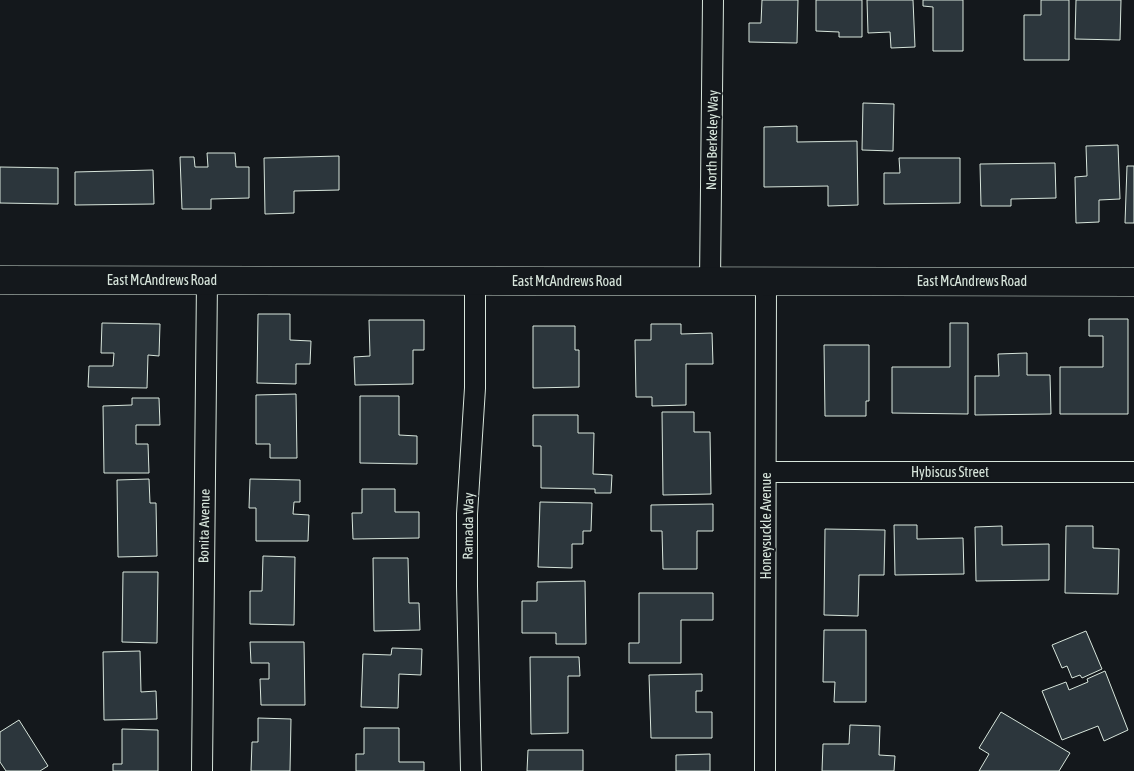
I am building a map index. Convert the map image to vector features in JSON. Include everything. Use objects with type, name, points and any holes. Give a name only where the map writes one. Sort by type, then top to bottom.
[{"type":"main road","name":"East McAndrews Road","points":[[0,280],[1134,282]]},
{"type":"street","name":"North Berkeley Way","points":[[710,281],[713,0]]},
{"type":"street","name":"Bonita Avenue","points":[[202,771],[207,280]]},
{"type":"street","name":"Ramada Way","points":[[471,771],[467,523],[474,388],[474,281]]},
{"type":"street","name":"Honeysuckle Avenue","points":[[765,771],[766,281]]},
{"type":"street","name":"Hybiscus Street","points":[[767,472],[1134,472]]},
{"type":"building","points":[[762,0],[798,0],[797,43],[749,42],[749,23],[761,23]]},
{"type":"building","points":[[816,0],[862,0],[862,37],[839,37],[839,32],[816,31]]},
{"type":"building","points":[[867,0],[913,0],[915,47],[891,48],[890,32],[868,33]]},
{"type":"building","points":[[923,0],[963,0],[963,51],[933,51],[933,7],[923,6]]},
{"type":"building","points":[[1041,0],[1069,0],[1069,60],[1024,60],[1024,15],[1041,15]]},
{"type":"building","points":[[1076,0],[1121,0],[1120,40],[1075,39]]},
{"type":"building","points":[[863,103],[894,104],[893,151],[862,150]]},
{"type":"building","points":[[797,126],[797,142],[857,141],[858,205],[828,206],[828,186],[764,187],[764,127]]},
{"type":"building","points":[[1118,145],[1120,199],[1099,200],[1099,222],[1076,223],[1075,177],[1087,176],[1086,146]]},
{"type":"building","points":[[207,153],[235,153],[236,167],[249,167],[249,198],[211,199],[211,209],[182,209],[180,157],[194,157],[195,167],[208,167]]},
{"type":"building","points":[[339,156],[339,190],[294,191],[294,213],[265,214],[264,158]]},
{"type":"building","points":[[899,158],[960,158],[960,203],[884,204],[884,173],[900,173]]},
{"type":"building","points":[[1055,163],[1056,198],[1011,199],[1011,206],[981,206],[980,164]]},
{"type":"building","points":[[1127,166],[1134,166],[1134,223],[1125,223]]},
{"type":"building","points":[[0,167],[58,168],[58,204],[0,203]]},
{"type":"building","points":[[153,170],[154,204],[75,205],[75,172]]},
{"type":"building","points":[[258,314],[290,314],[290,340],[311,341],[310,364],[296,364],[296,384],[257,383]]},
{"type":"building","points":[[1089,319],[1128,319],[1128,414],[1060,414],[1060,367],[1103,367],[1103,336],[1089,336]]},
{"type":"building","points":[[369,320],[424,320],[424,350],[413,350],[413,384],[355,385],[354,357],[370,356]]},
{"type":"building","points":[[102,323],[160,324],[159,356],[148,355],[147,388],[88,387],[89,366],[113,366],[114,353],[101,353]]},
{"type":"building","points":[[950,323],[968,323],[968,414],[892,413],[892,367],[950,367]]},
{"type":"building","points":[[651,324],[681,324],[681,334],[712,333],[713,364],[686,364],[686,405],[652,406],[652,397],[636,397],[635,340],[651,340]]},
{"type":"building","points":[[533,326],[575,326],[575,350],[579,350],[579,387],[533,388]]},
{"type":"building","points":[[824,345],[869,345],[869,401],[866,401],[866,416],[825,416]]},
{"type":"building","points":[[1027,353],[1027,375],[1050,375],[1051,414],[975,415],[975,376],[999,376],[998,354]]},
{"type":"building","points":[[296,394],[297,458],[270,458],[270,444],[256,444],[256,395]]},
{"type":"building","points":[[360,396],[399,396],[399,435],[417,436],[417,464],[360,463]]},
{"type":"building","points":[[132,398],[159,398],[160,425],[136,425],[136,444],[148,444],[149,473],[104,473],[103,406],[132,405]]},
{"type":"building","points":[[662,412],[694,412],[694,432],[710,432],[711,494],[663,495]]},
{"type":"building","points":[[533,415],[578,415],[578,433],[594,433],[593,474],[612,475],[611,493],[595,493],[595,489],[541,488],[541,446],[533,446]]},
{"type":"building","points":[[149,479],[150,503],[156,503],[157,556],[118,557],[117,480]]},
{"type":"building","points":[[250,479],[300,480],[300,502],[294,502],[293,514],[309,515],[308,541],[256,541],[256,508],[249,508]]},
{"type":"building","points":[[362,489],[395,489],[395,512],[419,512],[419,538],[353,539],[352,513],[362,513]]},
{"type":"building","points":[[540,502],[592,503],[591,531],[583,531],[583,544],[572,544],[572,568],[538,567]]},
{"type":"building","points":[[713,504],[713,531],[697,531],[697,569],[663,569],[662,531],[651,531],[651,505]]},
{"type":"building","points":[[894,525],[917,525],[917,539],[963,538],[964,574],[895,575]]},
{"type":"building","points":[[1002,526],[1002,545],[1049,544],[1049,580],[976,581],[975,527]]},
{"type":"building","points":[[1066,526],[1093,526],[1093,548],[1119,549],[1118,594],[1065,593]]},
{"type":"building","points":[[825,529],[885,530],[884,575],[859,575],[858,616],[824,615]]},
{"type":"building","points":[[263,556],[295,557],[294,625],[250,624],[250,591],[262,591]]},
{"type":"building","points":[[373,558],[408,558],[409,603],[419,603],[420,630],[374,631]]},
{"type":"building","points":[[123,572],[158,572],[157,643],[122,642]]},
{"type":"building","points":[[585,581],[586,644],[556,644],[556,633],[522,633],[522,601],[537,601],[537,582]]},
{"type":"building","points":[[639,593],[713,593],[713,620],[681,620],[681,663],[629,663],[629,643],[639,643]]},
{"type":"building","points":[[824,630],[866,630],[866,702],[834,702],[835,682],[823,682]]},
{"type":"building","points":[[1086,631],[1102,669],[1082,678],[1080,675],[1072,678],[1067,666],[1062,668],[1052,645]]},
{"type":"building","points":[[250,642],[304,642],[305,705],[261,705],[260,679],[269,679],[269,663],[251,663]]},
{"type":"building","points":[[392,648],[422,649],[421,675],[399,674],[398,708],[361,707],[363,654],[391,655]]},
{"type":"building","points":[[140,651],[141,692],[156,691],[157,719],[104,720],[103,652]]},
{"type":"building","points":[[530,657],[579,657],[580,676],[568,676],[568,733],[531,734]]},
{"type":"building","points":[[1105,671],[1128,730],[1104,741],[1098,726],[1062,740],[1042,691],[1066,682],[1069,690],[1088,682],[1087,679]]},
{"type":"building","points":[[702,674],[702,691],[696,691],[696,712],[712,712],[712,738],[651,738],[649,675]]},
{"type":"building","points":[[1001,712],[1070,753],[1059,771],[979,771],[989,754],[979,748]]},
{"type":"building","points":[[258,718],[291,719],[290,771],[251,771],[252,742],[258,742]]},
{"type":"building","points":[[19,720],[48,766],[40,771],[6,771],[0,762],[0,732]]},
{"type":"building","points":[[850,725],[880,726],[879,755],[895,756],[894,771],[822,771],[823,744],[849,744]]},
{"type":"building","points":[[364,728],[399,728],[399,762],[424,762],[424,771],[356,771],[356,754],[364,754]]},
{"type":"building","points":[[122,729],[158,730],[158,771],[113,771],[113,764],[122,764]]},
{"type":"building","points":[[528,750],[583,750],[583,771],[527,771]]},
{"type":"building","points":[[710,754],[710,771],[676,771],[676,755]]}]
